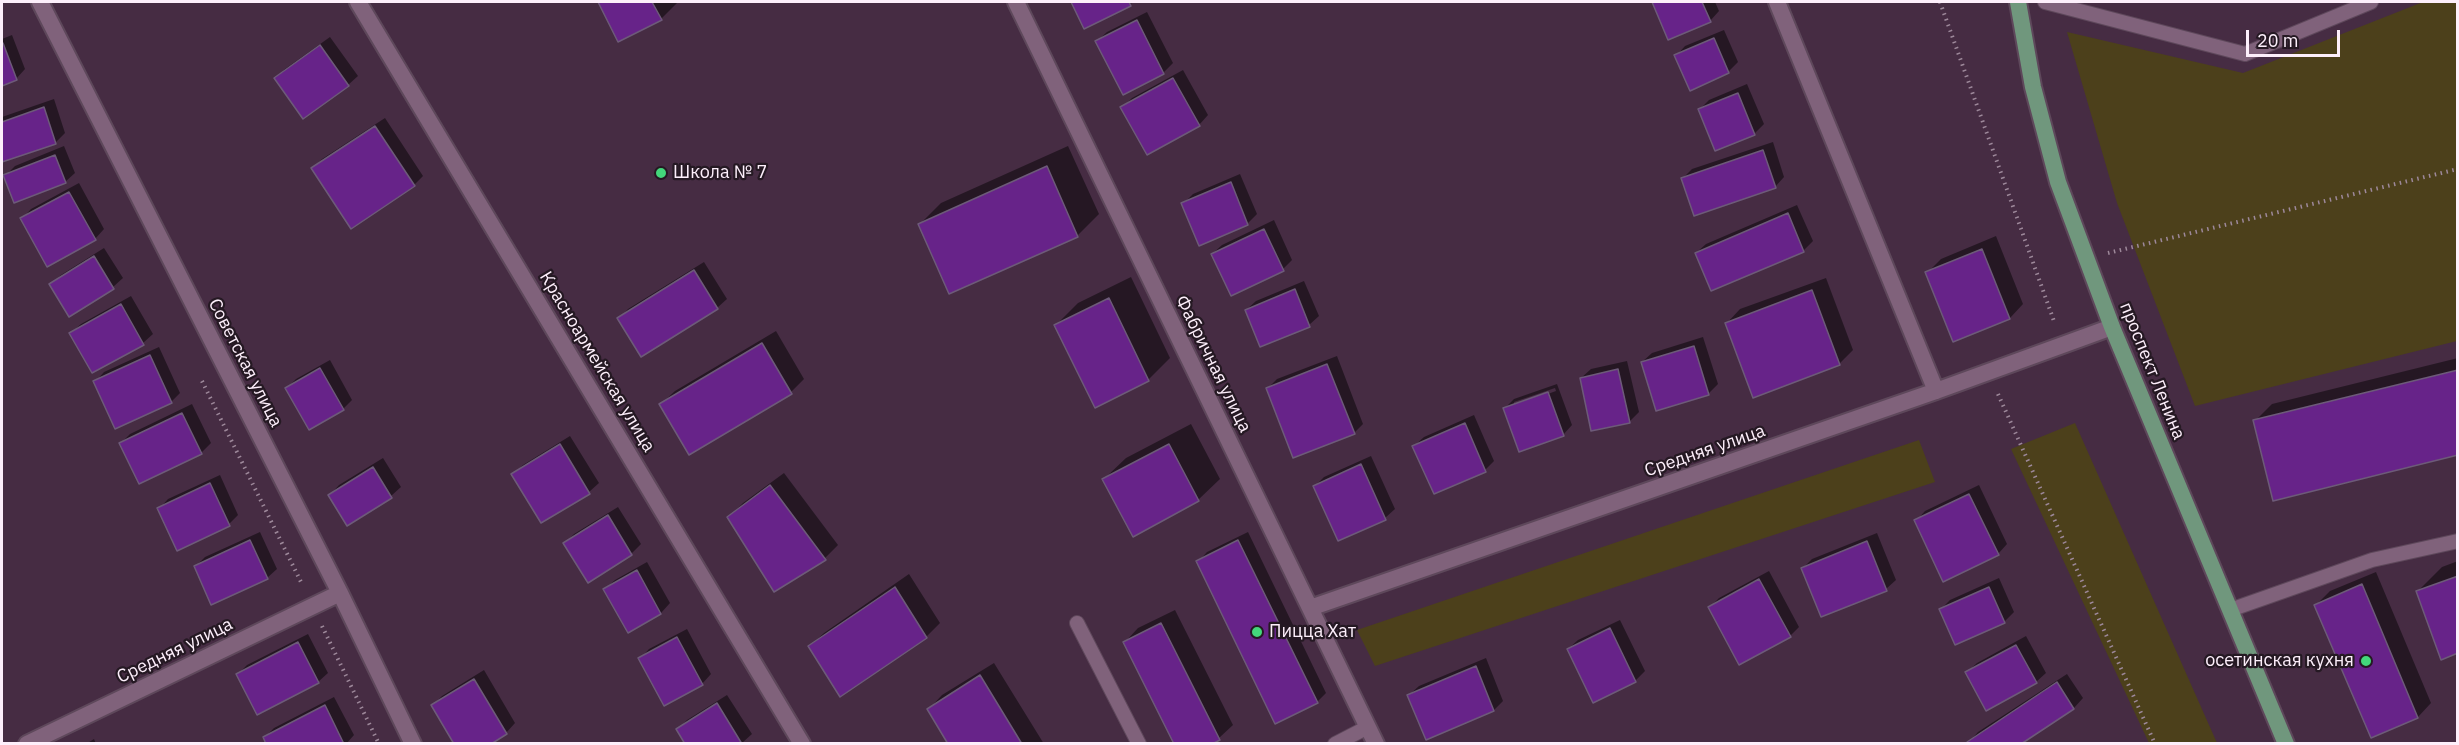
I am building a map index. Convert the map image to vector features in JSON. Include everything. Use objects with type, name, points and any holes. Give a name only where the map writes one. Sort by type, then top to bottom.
[{"type":"main road","name":"проспект Ленина","points":[[2018,2],[2033,87],[2055,171],[2086,258],[2112,327],[2286,744]]},
{"type":"street","name":"Советская улица","points":[[40,2],[340,593],[413,744]]},
{"type":"street","name":"Красноармейская улица","points":[[358,2],[802,744]]},
{"type":"street","name":"Фабричная улица","points":[[1016,2],[1376,744]]},
{"type":"street","points":[[1777,2],[1936,392]]},
{"type":"street","name":"Средняя улица","points":[[1310,608],[1936,392],[2112,327]]},
{"type":"street","name":"Средняя улица","points":[[27,744],[340,593]]},
{"type":"lane","points":[[2045,2],[2245,54],[2372,2]]},
{"type":"lane","points":[[2230,610],[2372,560],[2457,540]]},
{"type":"lane","points":[[1077,623],[1139,744]]},
{"type":"lane","points":[[1335,744],[1368,728]]},
{"type":"path","points":[[1940,2],[2062,345]]},
{"type":"path","points":[[2086,258],[2457,169]]},
{"type":"path","points":[[1987,372],[2155,744]]},
{"type":"path","points":[[199,376],[379,744]]},
{"type":"shaded area","points":[[2423,2],[2457,2],[2457,341],[2195,406],[2117,203],[2067,32],[2243,73]]},
{"type":"shaded area","points":[[2075,423],[2217,743],[2149,743],[2011,449]]},
{"type":"shaded area","points":[[1919,440],[1935,482],[1375,666],[1357,630]]},
{"type":"building","points":[[598,2],[652,2],[662,20],[618,42]]},
{"type":"building","points":[[1071,2],[1129,2],[1131,6],[1084,29]]},
{"type":"building","points":[[1652,2],[1702,2],[1711,22],[1668,40]]},
{"type":"building","points":[[1137,20],[1164,74],[1123,95],[1095,41]]},
{"type":"building","points":[[1714,38],[1729,73],[1690,91],[1674,55]]},
{"type":"building","points":[[2,44],[17,80],[2,86]]},
{"type":"building","points":[[320,45],[349,86],[303,119],[274,78]]},
{"type":"building","points":[[1173,78],[1200,126],[1147,155],[1120,107]]},
{"type":"building","points":[[1738,93],[1755,135],[1715,151],[1698,109]]},
{"type":"building","points":[[44,107],[56,144],[2,162],[2,122]]},
{"type":"building","points":[[375,126],[415,186],[351,229],[311,168]]},
{"type":"building","points":[[1763,150],[1776,188],[1694,216],[1681,178]]},
{"type":"building","points":[[55,155],[66,183],[14,203],[3,175]]},
{"type":"building","points":[[1047,166],[1078,237],[949,294],[918,224]]},
{"type":"building","points":[[1231,182],[1248,225],[1199,246],[1181,203]]},
{"type":"building","points":[[69,192],[96,240],[47,267],[20,218]]},
{"type":"building","points":[[1788,213],[1804,252],[1711,291],[1695,253]]},
{"type":"building","points":[[1264,229],[1284,271],[1231,296],[1211,254]]},
{"type":"building","points":[[1982,249],[2010,319],[1953,342],[1925,272]]},
{"type":"building","points":[[94,256],[114,289],[69,317],[49,284]]},
{"type":"building","points":[[694,270],[718,309],[641,357],[617,318]]},
{"type":"building","points":[[1295,289],[1310,327],[1260,347],[1245,310]]},
{"type":"building","points":[[1812,290],[1840,365],[1753,398],[1725,323]]},
{"type":"building","points":[[1109,298],[1149,381],[1095,408],[1054,325]]},
{"type":"building","points":[[121,304],[144,345],[92,373],[69,333]]},
{"type":"building","points":[[762,343],[792,394],[689,455],[659,404]]},
{"type":"building","points":[[1694,346],[1709,395],[1656,411],[1641,362]]},
{"type":"building","points":[[150,355],[172,403],[115,429],[93,381]]},
{"type":"building","points":[[1327,364],[1355,434],[1293,458],[1266,388]]},
{"type":"building","points":[[320,368],[344,410],[309,430],[285,388]]},
{"type":"building","points":[[1618,369],[1630,423],[1591,431],[1580,378]]},
{"type":"building","points":[[2458,370],[2458,455],[2273,501],[2253,420]]},
{"type":"building","points":[[1548,392],[1564,436],[1519,452],[1503,408]]},
{"type":"building","points":[[182,413],[202,454],[139,484],[119,443]]},
{"type":"building","points":[[1465,423],[1486,472],[1434,494],[1412,446]]},
{"type":"building","points":[[560,444],[590,494],[541,523],[511,474]]},
{"type":"building","points":[[1169,444],[1199,501],[1133,537],[1102,479]]},
{"type":"building","points":[[1361,464],[1386,520],[1338,541],[1313,486]]},
{"type":"building","points":[[373,467],[392,498],[347,526],[328,495]]},
{"type":"building","points":[[210,483],[230,526],[177,551],[157,508]]},
{"type":"building","points":[[770,485],[826,560],[774,592],[727,517]]},
{"type":"building","points":[[1969,494],[1999,555],[1943,582],[1914,520]]},
{"type":"building","points":[[608,515],[632,555],[588,583],[563,543]]},
{"type":"building","points":[[250,540],[268,579],[211,605],[194,566]]},
{"type":"building","name":"Пицца Хат","points":[[1238,540],[1318,703],[1275,724],[1196,561]]},
{"type":"building","points":[[1867,541],[1887,591],[1821,617],[1801,568]]},
{"type":"building","points":[[637,570],[661,614],[628,633],[603,589]]},
{"type":"building","points":[[2458,576],[2458,653],[2441,660],[2416,591]]},
{"type":"building","points":[[1759,579],[1791,637],[1739,665],[1708,607]]},
{"type":"building","name":"осетинская кухня","points":[[2362,584],[2418,718],[2371,738],[2314,605]]},
{"type":"building","points":[[895,587],[927,638],[840,697],[808,646]]},
{"type":"building","points":[[1989,587],[2005,623],[1955,645],[1939,609]]},
{"type":"building","points":[[1161,623],[1220,740],[1212,744],[1174,744],[1123,642]]},
{"type":"building","points":[[1610,628],[1636,682],[1593,703],[1567,649]]},
{"type":"building","points":[[677,637],[703,685],[664,706],[638,658]]},
{"type":"building","points":[[298,642],[319,683],[257,715],[236,674]]},
{"type":"building","points":[[2016,645],[2037,683],[1986,711],[1965,672]]},
{"type":"building","points":[[1476,666],[1494,711],[1426,740],[1407,695]]},
{"type":"building","points":[[980,675],[1022,744],[948,744],[927,709]]},
{"type":"building","points":[[474,679],[507,734],[491,744],[454,744],[431,705]]},
{"type":"building","points":[[2057,682],[2074,709],[2021,744],[1968,744],[1967,742]]},
{"type":"building","points":[[717,703],[742,744],[685,744],[676,729]]},
{"type":"building","points":[[325,705],[344,744],[266,744],[263,737]]},
{"type":"place","name":"Школа № 7","points":[[661,173]]},
{"type":"place","name":"Пицца Хат","points":[[1257,632]]},
{"type":"place","name":"осетинская кухня","points":[[2366,661]]}]
